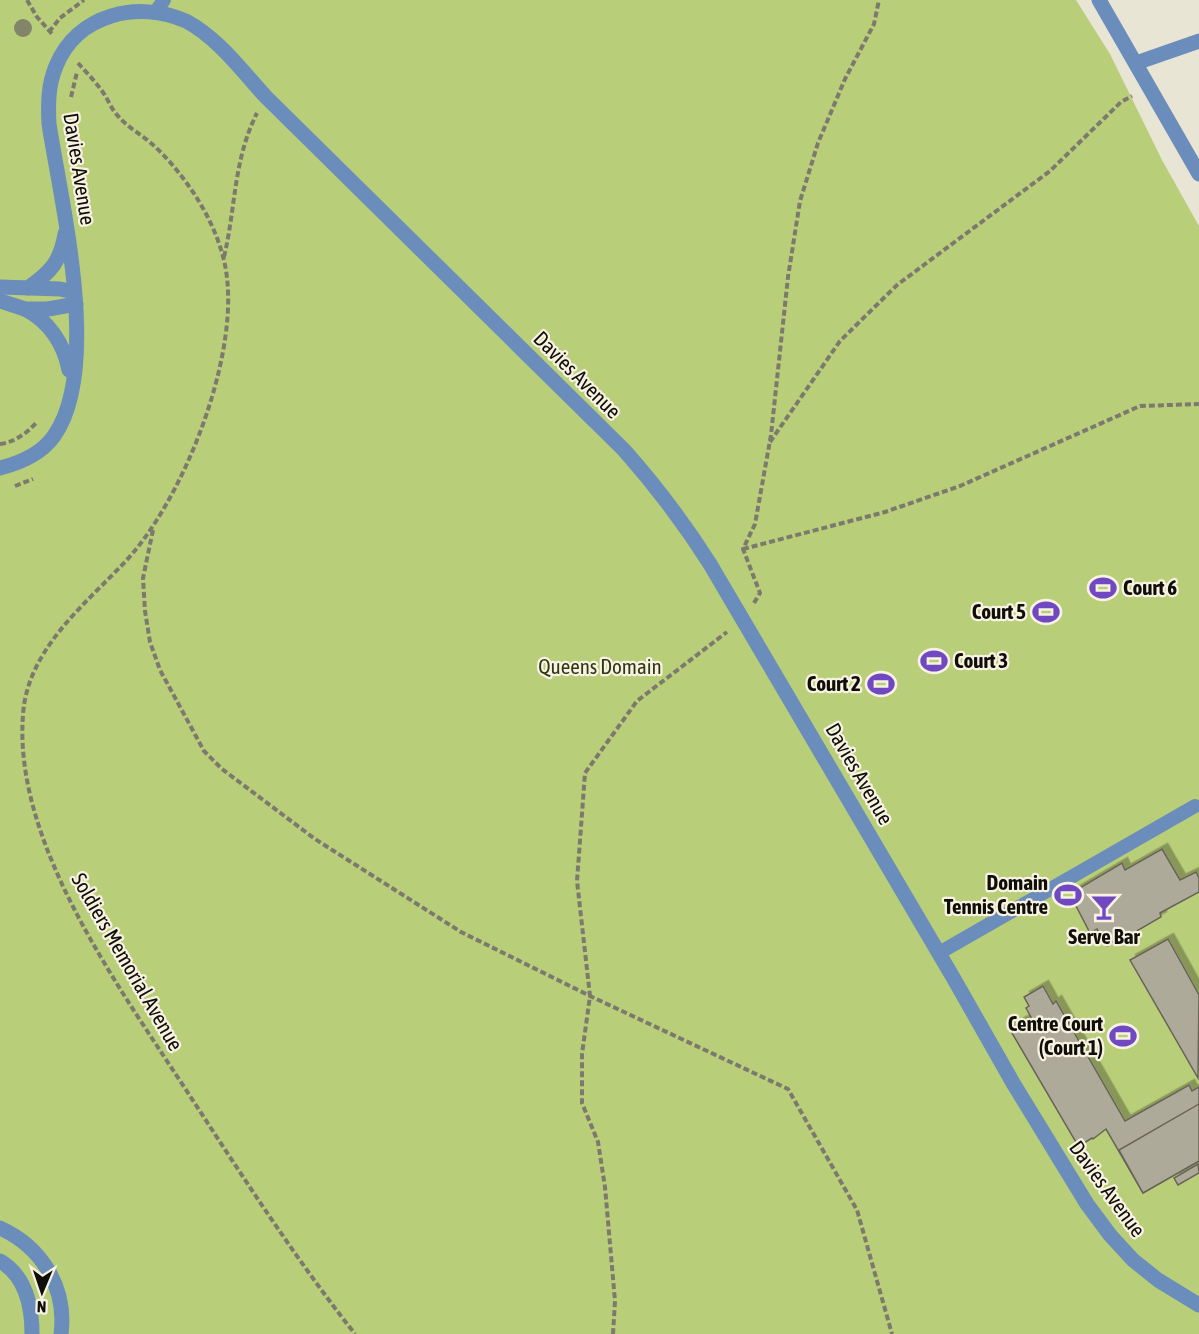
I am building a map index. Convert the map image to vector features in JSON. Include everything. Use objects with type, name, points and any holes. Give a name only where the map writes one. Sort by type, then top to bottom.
[{"type":"street","points":[[1099,0],[1199,174]]},
{"type":"street","name":"Davies Avenue","points":[[0,468],[26,458],[43,448],[54,437],[64,419],[70,397],[76,343],[75,298],[48,103],[54,73],[67,47],[83,29],[104,16],[160,5],[166,12],[200,29],[640,468],[688,530],[743,620],[1087,1204],[1110,1235],[1133,1260],[1158,1280],[1199,1305]]},
{"type":"street","points":[[1136,63],[1199,41]]},
{"type":"street","points":[[28,288],[47,274],[57,262],[63,243],[65,218]]},
{"type":"street","points":[[0,287],[28,288],[75,298]]},
{"type":"street","points":[[25,309],[48,309],[75,298]]},
{"type":"street","points":[[0,301],[25,309],[42,320],[56,337],[65,352],[70,397]]},
{"type":"street","points":[[2,1229],[31,1247],[48,1269],[61,1307],[61,1334]]},
{"type":"street","points":[[0,1261],[16,1274],[23,1286],[29,1300],[32,1334]]},
{"type":"lane","points":[[939,953],[1195,806]]},
{"type":"path","name":"Soldiers Memorial Avenue","points":[[27,0],[49,32],[67,47],[79,65],[99,87],[118,117],[155,146],[185,182],[212,226],[224,258],[228,280],[228,313],[224,347],[204,422],[187,462],[154,527],[139,547],[57,634],[39,660],[27,687],[23,711],[24,764],[30,799],[62,883],[84,926],[126,997],[246,1182],[355,1334]]},
{"type":"path","points":[[49,32],[60,18],[84,0]]},
{"type":"path","points":[[613,1334],[615,1301],[605,1187],[598,1142],[582,1103],[582,1054],[590,996],[577,881],[585,773],[637,701],[743,620],[760,594],[743,549],[755,524],[769,444],[788,277],[800,201],[818,143],[845,79],[874,24],[879,0]]},
{"type":"path","points":[[769,444],[840,341],[897,285],[1050,171],[1121,102],[1133,95]]},
{"type":"path","points":[[224,258],[230,232],[237,174],[248,132],[266,96]]},
{"type":"path","points":[[743,549],[885,512],[949,490],[1140,406],[1199,404]]},
{"type":"path","points":[[0,444],[8,443],[29,431],[41,418]]},
{"type":"path","points":[[154,527],[143,578],[150,642],[160,670],[204,751],[222,769],[315,839],[461,932],[590,996],[788,1089],[857,1210],[892,1334]]},
{"type":"green space","name":"Queens Domain","points":[[0,0],[1076,0],[1110,54],[1162,160],[1199,226],[1199,1334],[0,1334]]},
{"type":"building","points":[[1162,849],[1180,880],[1196,872],[1199,878],[1199,892],[1160,913],[1161,917],[1107,946],[1097,929],[1090,933],[1074,902],[1078,899],[1073,892],[1122,863],[1125,870]]},
{"type":"building","points":[[1168,939],[1199,995],[1198,1078],[1130,960]]},
{"type":"building","points":[[1043,986],[1053,1004],[1056,1001],[1125,1121],[1189,1085],[1192,1091],[1199,1087],[1199,1161],[1143,1193],[1106,1129],[1093,1139],[1077,1144],[1009,1028],[1031,1017],[1024,997]]},
{"type":"building","points":[[1199,1104],[1199,1161],[1143,1193],[1119,1150]]},
{"type":"building","points":[[1198,1164],[1199,1173],[1178,1185],[1174,1178]]},
{"type":"place","name":"Court 6","points":[[1103,588]]},
{"type":"place","name":"Court 5","points":[[1046,612]]},
{"type":"place","name":"Court 3","points":[[934,661]]},
{"type":"place","name":"Court 2","points":[[881,684]]},
{"type":"place","name":"Domain Tennis Centre","points":[[1068,895]]},
{"type":"place","name":"Serve Bar","points":[[1104,907]]},
{"type":"place","name":"Centre Court (Court 1)","points":[[1123,1036]]}]
